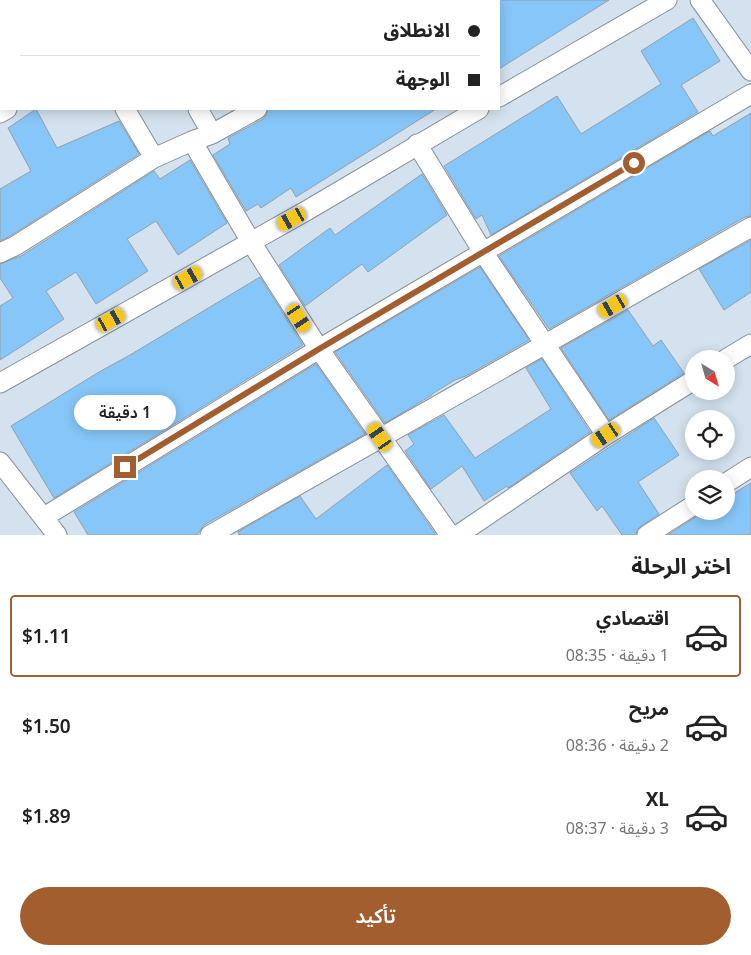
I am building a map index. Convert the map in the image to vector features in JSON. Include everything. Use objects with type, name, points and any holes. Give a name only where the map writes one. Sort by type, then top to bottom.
[{"type":"street","points":[[500,96],[667,0]]},
{"type":"street","points":[[700,0],[751,71]]},
{"type":"street","points":[[44,517],[319,349],[751,94]]},
{"type":"street","points":[[126,110],[154,158]]},
{"type":"street","points":[[199,110],[212,134]]},
{"type":"street","points":[[0,254],[154,158],[212,134],[255,110]]},
{"type":"street","points":[[0,383],[251,242],[477,110]]},
{"type":"street","points":[[192,141],[251,242],[319,349],[450,535]]},
{"type":"street","points":[[417,144],[483,252],[606,435]]},
{"type":"street","points":[[219,533],[380,437],[751,228]]},
{"type":"street","points":[[735,354],[751,344]]},
{"type":"street","points":[[458,535],[606,435],[685,386]]},
{"type":"street","points":[[0,462],[56,535]]},
{"type":"street","points":[[735,477],[751,467]]},
{"type":"street","points":[[647,535],[685,511]]},
{"type":"building","points":[[500,0],[609,0],[500,68]]},
{"type":"building","points":[[693,18],[720,61],[681,85],[698,112],[491,235],[482,215],[476,219],[444,166],[557,96],[581,134],[661,84],[641,51]]},
{"type":"building","points":[[37,110],[57,148],[119,121],[139,154],[0,241],[0,189],[31,171],[8,128]]},
{"type":"building","points":[[268,110],[434,110],[296,197],[291,188],[261,208],[258,204],[246,211],[213,155],[230,144],[228,138],[263,119]]},
{"type":"building","points":[[751,113],[751,216],[745,217],[549,329],[499,256],[710,131],[713,136]]},
{"type":"building","points":[[190,160],[227,223],[178,255],[156,221],[127,239],[148,271],[96,304],[76,272],[46,291],[64,319],[0,360],[0,306],[13,298],[0,278],[0,264],[21,256],[154,171],[160,179]]},
{"type":"building","points":[[422,174],[447,215],[368,272],[362,264],[305,306],[279,265],[330,228],[335,235]]},
{"type":"building","points":[[751,240],[751,292],[724,310],[699,269]]},
{"type":"building","points":[[480,267],[529,340],[466,376],[455,380],[385,423],[335,352]]},
{"type":"building","points":[[260,277],[303,345],[54,498],[11,426]]},
{"type":"building","points":[[628,310],[653,346],[661,340],[684,373],[609,420],[561,348]]},
{"type":"building","points":[[542,359],[590,432],[508,488],[507,486],[484,501],[462,466],[431,489],[405,451],[414,444],[408,435],[444,415],[475,458],[551,409],[526,368]]},
{"type":"building","points":[[316,364],[365,434],[204,525],[197,535],[88,535],[74,512]]},
{"type":"building","points":[[654,418],[679,455],[638,482],[659,514],[641,526],[637,530],[636,535],[622,535],[602,506],[597,511],[570,473]]},
{"type":"building","points":[[387,465],[436,535],[239,535],[238,532],[300,496],[316,519]]},
{"type":"building","points":[[751,483],[751,535],[668,535],[691,520],[735,520],[735,493]]},
{"type":"route","points":[[125,467],[319,349],[634,163]]}]
